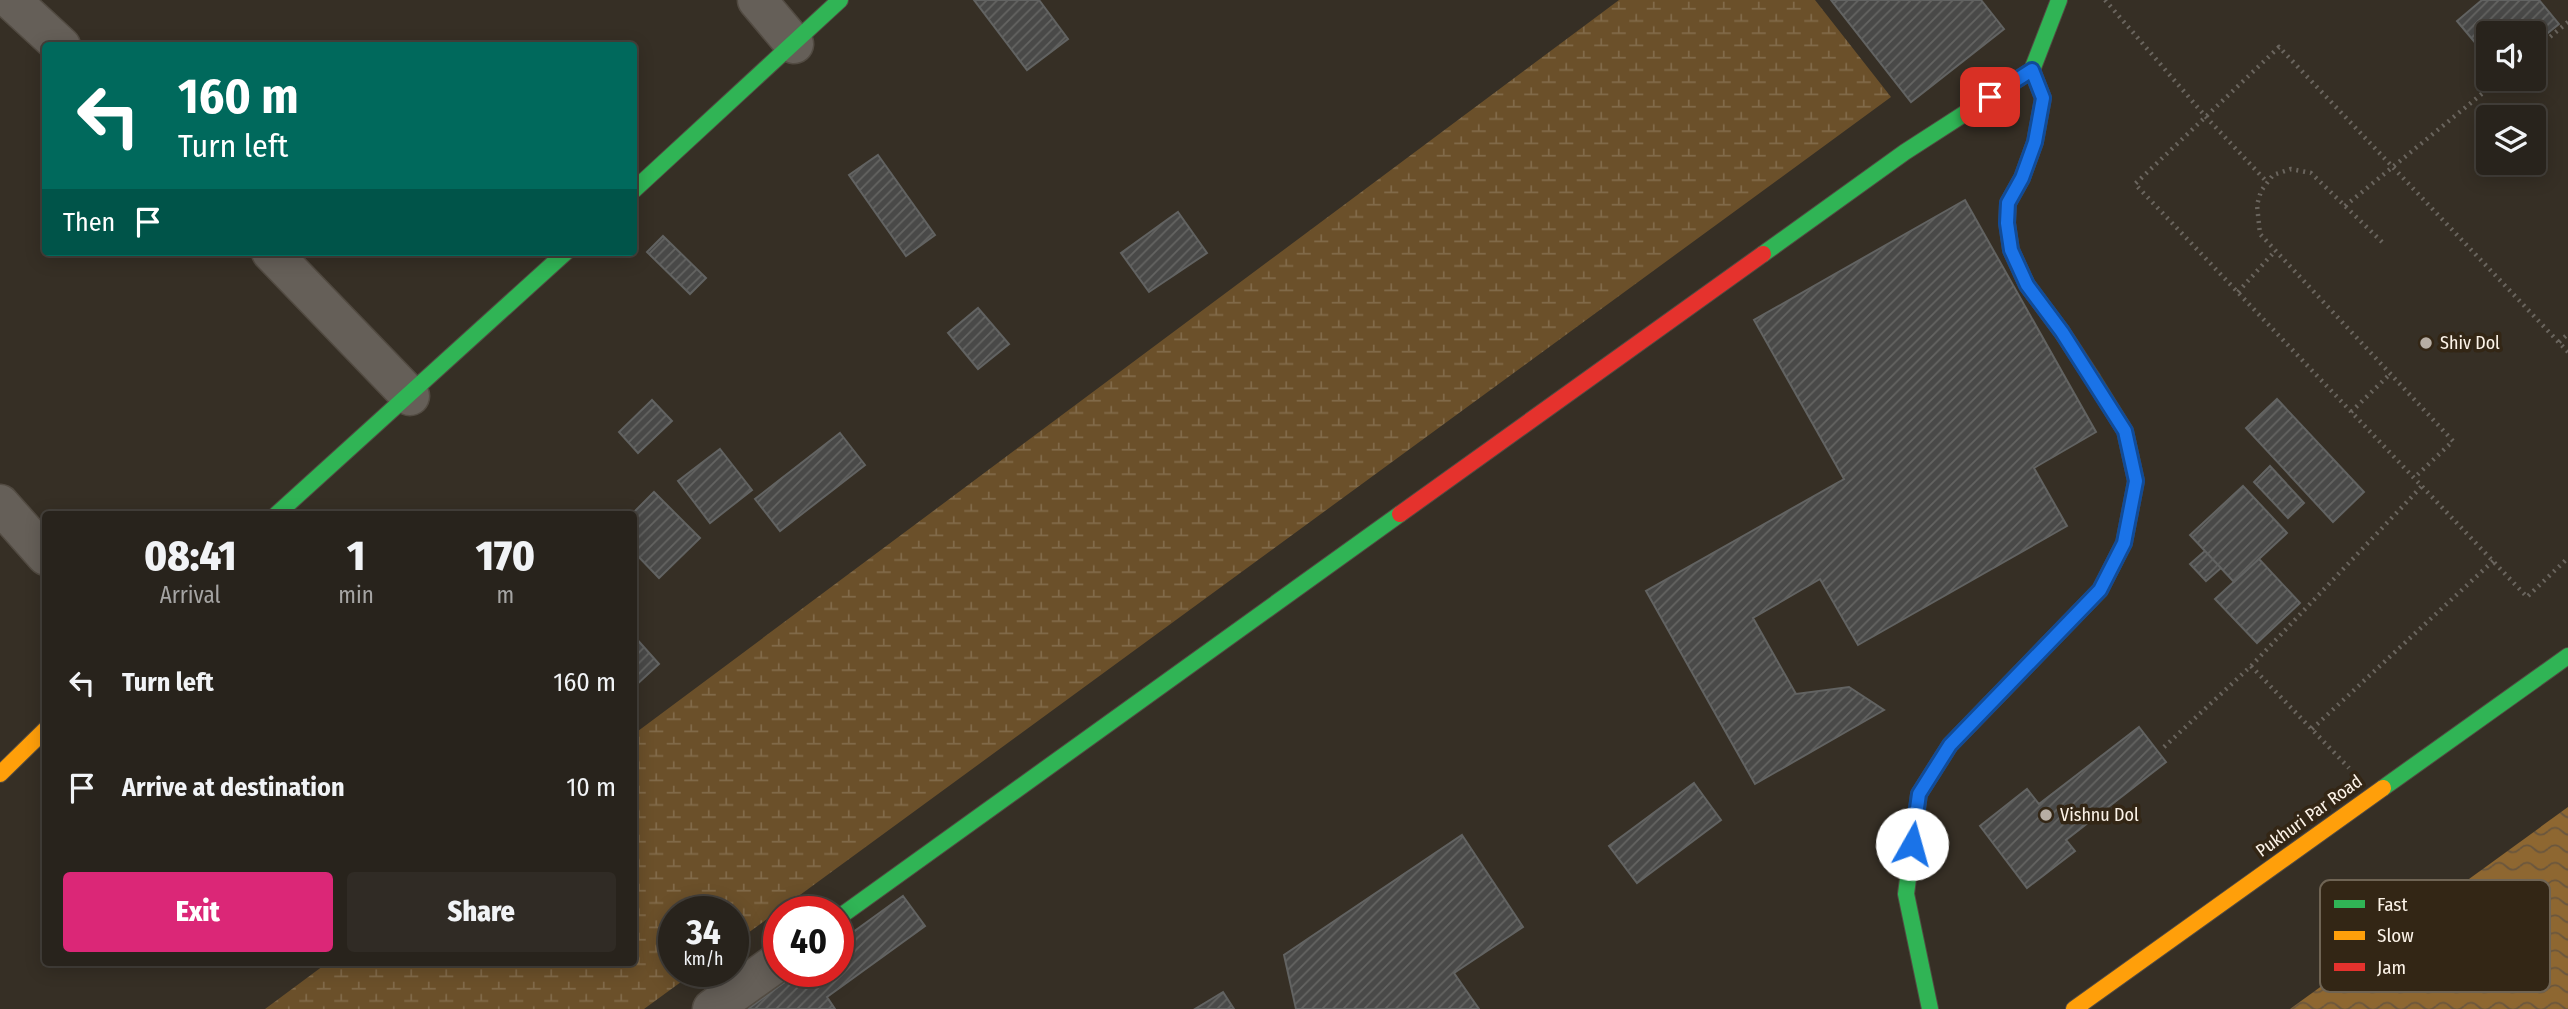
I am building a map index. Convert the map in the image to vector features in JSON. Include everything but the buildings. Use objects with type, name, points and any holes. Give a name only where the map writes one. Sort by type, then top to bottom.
[{"type":"street","points":[[11,0],[57,42]]},
{"type":"street","points":[[757,0],[793,44]]},
{"type":"street","points":[[637,187],[840,0]]},
{"type":"street","points":[[854,907],[1905,152],[2032,70],[2059,0]]},
{"type":"street","points":[[1930,1009],[1906,894],[1919,794],[1950,745],[2100,590],[2124,543],[2136,481],[2125,431],[2062,332],[2027,285],[2011,250],[2007,223],[2008,203],[2022,178],[2035,142],[2043,98],[2032,70]]},
{"type":"street","points":[[275,256],[410,396]]},
{"type":"street","points":[[280,511],[562,256]]},
{"type":"street","points":[[0,504],[42,551]]},
{"type":"street","name":"Pukhuri Par Road","points":[[2074,1009],[2568,656]]},
{"type":"street","points":[[0,774],[42,733]]},
{"type":"street","points":[[712,1009],[763,972]]},
{"type":"path","points":[[2105,0],[2206,117],[2267,182]]},
{"type":"path","points":[[2546,40],[2568,22]]},
{"type":"path","points":[[2568,352],[2279,47],[2135,184],[2527,597],[2568,558]]},
{"type":"path","points":[[2345,206],[2485,91]]},
{"type":"path","points":[[2382,242],[2311,173],[2291,169],[2273,175],[2260,191],[2257,205],[2260,234],[2453,441],[2414,478]]},
{"type":"path","points":[[2238,292],[2275,251]]},
{"type":"path","points":[[2559,342],[2568,334]]},
{"type":"path","points":[[2351,412],[2390,374]]},
{"type":"path","points":[[2164,747],[2251,666],[2422,486]]},
{"type":"path","points":[[2312,729],[2493,561]]},
{"type":"path","points":[[2251,666],[2374,794]]},
{"type":"green space","points":[[1619,0],[1815,0],[1891,97],[799,896],[763,896],[763,922],[749,932],[749,896],[658,896],[658,987],[674,987],[644,1009],[265,1009],[323,966],[637,966],[637,732]]},
{"type":"water","points":[[2568,807],[2568,1009],[2290,1009],[2320,987],[2320,992],[2550,992],[2550,880],[2468,880]]},
{"type":"traffic: fast","points":[[637,187],[840,0]]},
{"type":"traffic: fast","points":[[1763,254],[1905,152],[2032,70],[2059,0]]},
{"type":"traffic: fast","points":[[280,511],[562,256]]},
{"type":"traffic: fast","points":[[1930,1009],[1906,894],[1919,794],[1950,745],[2100,590],[2124,543],[2136,481],[2125,431],[2092,378]]},
{"type":"traffic: fast","points":[[854,906],[1400,514]]},
{"type":"traffic: fast","points":[[2383,788],[2568,656]]},
{"type":"traffic: slow","points":[[2032,70],[2043,98],[2035,142],[2022,178],[2008,203],[2007,223],[2011,250],[2027,285],[2092,378]]},
{"type":"traffic: slow","points":[[0,774],[42,733]]},
{"type":"traffic: slow","points":[[2074,1009],[2383,788]]},
{"type":"traffic: jam","points":[[1400,514],[1763,254]]},
{"type":"place","name":"Shiv Dol","points":[[2426,343]]},
{"type":"place","name":"Vishnu Dol","points":[[2046,815]]},
{"type":"route","points":[[1912,844],[1919,794],[1950,745],[2100,590],[2124,543],[2136,481],[2125,431],[2062,332],[2027,285],[2011,250],[2007,223],[2008,203],[2022,178],[2035,142],[2043,98],[2032,70],[1990,97]]}]
